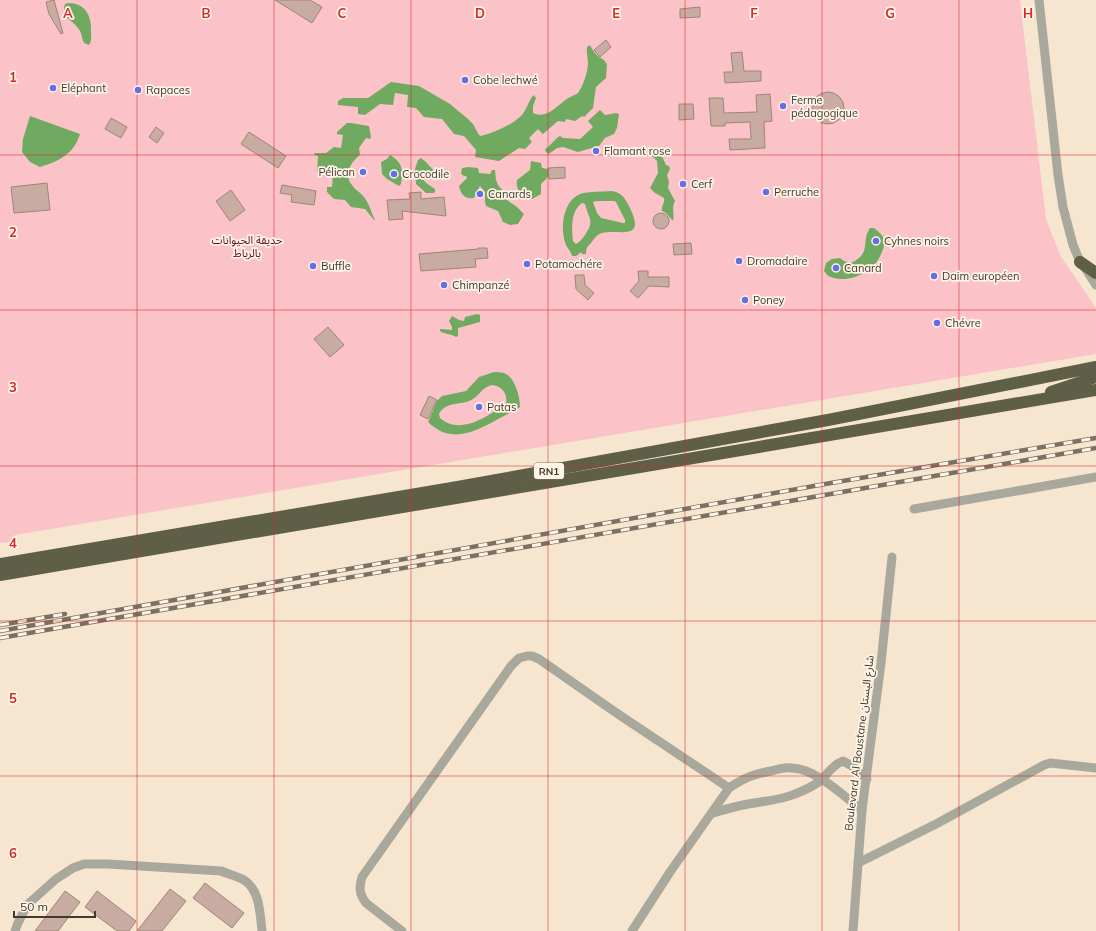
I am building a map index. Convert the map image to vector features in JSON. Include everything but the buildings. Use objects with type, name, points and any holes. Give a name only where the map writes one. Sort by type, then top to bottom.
[{"type":"highway","points":[[1080,262],[1095,280]]},
{"type":"highway","name":"RN1","points":[[0,564],[452,488],[828,420],[1096,367]]},
{"type":"highway","points":[[1034,400],[1056,390],[1096,377]]},
{"type":"highway","name":"RN1","points":[[0,574],[1096,390]]},
{"type":"street","points":[[1039,0],[1062,201],[1073,245],[1080,262]]},
{"type":"street","points":[[914,509],[1096,476]]},
{"type":"street","name":"Boulevard Al Boustane شارع البستان","points":[[853,931],[862,810],[890,589],[892,557]]},
{"type":"street","points":[[402,931],[366,903],[362,898],[359,886],[362,877],[507,672],[519,658],[532,656],[547,663],[615,712],[729,788]]},
{"type":"street","points":[[713,813],[741,805],[789,796],[816,784],[837,763],[843,762],[852,766],[867,779]]},
{"type":"street","points":[[858,863],[938,823],[1044,765],[1050,763],[1096,768]]},
{"type":"street","points":[[632,931],[670,872],[713,813],[729,788],[745,778],[760,773],[792,768],[808,772],[821,779],[862,810]]},
{"type":"street","points":[[16,931],[18,923],[27,905],[56,879],[73,868],[84,864],[108,864],[221,871],[234,875],[244,880],[252,887],[257,899],[262,931]]},
{"type":"green space","name":"حديقة الحيوانات بالرباط","points":[[0,0],[1020,0],[1046,219],[1060,255],[1096,308],[1096,354],[15,535],[11,542],[0,543]]},
{"type":"shaded area","points":[[69,3],[80,5],[89,16],[91,26],[91,42],[89,45],[84,43],[80,31],[64,13],[65,4]]},
{"type":"shaded area","points":[[590,45],[596,54],[607,64],[606,78],[596,87],[593,108],[584,117],[582,116],[575,121],[566,119],[565,122],[558,121],[543,134],[538,129],[529,138],[532,142],[525,149],[519,148],[499,161],[475,157],[476,150],[464,136],[454,134],[442,119],[424,117],[416,108],[407,107],[408,95],[395,93],[393,105],[380,104],[365,115],[358,114],[358,107],[338,105],[338,101],[343,98],[368,98],[391,82],[419,86],[450,104],[473,124],[481,136],[492,133],[517,120],[523,114],[534,95],[536,98],[533,106],[533,113],[542,115],[550,112],[578,93],[582,87],[588,67],[587,47]]},
{"type":"shaded area","points":[[600,110],[605,115],[616,113],[619,114],[617,128],[614,134],[605,138],[599,146],[578,152],[563,147],[557,148],[549,154],[546,152],[545,149],[560,136],[563,138],[580,139],[593,127],[588,121]]},
{"type":"shaded area","points":[[30,116],[80,134],[74,147],[65,156],[47,165],[40,167],[30,162],[22,152],[23,139]]},
{"type":"shaded area","points":[[347,123],[369,126],[371,137],[370,139],[366,138],[359,148],[360,155],[349,168],[348,177],[353,187],[366,199],[375,220],[365,209],[351,207],[345,200],[334,199],[327,192],[327,187],[332,187],[333,173],[317,172],[318,156],[314,153],[326,153],[334,147],[341,148],[343,135],[337,134],[337,132]]},
{"type":"shaded area","points":[[653,150],[661,154],[666,165],[669,166],[670,169],[667,175],[669,182],[668,188],[675,201],[673,206],[673,221],[666,213],[662,211],[664,198],[650,188],[658,173],[657,161],[651,155]]},
{"type":"shaded area","points":[[390,155],[400,164],[401,167],[402,179],[399,186],[387,179],[382,174],[381,162],[387,159]]},
{"type":"shaded area","points":[[421,158],[436,173],[433,176],[425,171],[421,176],[426,183],[435,189],[435,192],[433,193],[426,193],[416,184],[415,169],[418,160]]},
{"type":"shaded area","points":[[531,161],[541,163],[542,168],[548,169],[548,177],[541,184],[541,194],[532,199],[524,198],[518,190],[517,185],[517,180],[530,170]]},
{"type":"shaded area","points":[[462,168],[478,168],[479,173],[490,174],[492,170],[495,170],[498,185],[504,192],[507,200],[524,214],[518,224],[510,225],[503,222],[498,211],[486,206],[485,192],[480,186],[474,198],[468,198],[462,194],[459,186],[467,178],[461,174]]},
{"type":"shaded area","points":[[612,191],[618,193],[626,200],[634,217],[635,225],[633,229],[629,232],[609,232],[600,234],[588,247],[586,254],[582,254],[581,252],[576,256],[572,256],[566,245],[563,231],[564,216],[569,203],[580,194]],"holes":[[[593,202],[616,202],[625,223],[601,218],[597,213]],[[582,203],[585,204],[590,220],[590,226],[585,235],[576,244],[573,241],[573,220],[575,211]]]},
{"type":"shaded area","points":[[870,228],[874,228],[880,233],[884,241],[882,252],[873,266],[860,275],[852,278],[844,279],[828,276],[824,271],[826,263],[832,259],[840,258],[851,263],[862,255],[867,233]]},
{"type":"shaded area","points":[[477,314],[480,315],[480,322],[458,328],[458,336],[456,337],[440,331],[440,329],[452,330],[449,321],[452,316],[464,321],[465,317]]},
{"type":"shaded area","points":[[494,372],[508,375],[516,388],[520,407],[484,427],[462,434],[450,434],[439,430],[428,422],[437,401],[442,396],[466,391],[479,377]],"holes":[[[488,386],[496,386],[504,391],[506,403],[483,418],[465,425],[448,423],[440,418],[439,414],[445,407],[452,404],[469,401]]]},
{"type":"railway","points":[[0,631],[831,483],[1096,438]]},
{"type":"railway","points":[[0,638],[1096,448]]},
{"type":"railway","points":[[0,625],[65,614]]},
{"type":"place","name":"Cobe lechwé","points":[[465,80]]},
{"type":"place","name":"Eléphant","points":[[53,88]]},
{"type":"place","name":"Rapaces","points":[[138,90]]},
{"type":"place","name":"Ferme pédagogique","points":[[783,106]]},
{"type":"place","name":"Flamant rose","points":[[596,151]]},
{"type":"place","name":"Pélican","points":[[363,172]]},
{"type":"place","name":"Crocodile","points":[[394,174]]},
{"type":"place","name":"Cerf","points":[[683,184]]},
{"type":"place","name":"Perruche","points":[[766,192]]},
{"type":"place","name":"Canards","points":[[480,194]]},
{"type":"place","name":"Cyhnes noirs","points":[[876,241]]},
{"type":"place","name":"Dromadaire","points":[[739,261]]},
{"type":"place","name":"Potamochére","points":[[527,264]]},
{"type":"place","name":"Buffle","points":[[313,266]]},
{"type":"place","name":"Canard","points":[[836,268]]},
{"type":"place","name":"Daim européen","points":[[934,276]]},
{"type":"place","name":"Chimpanzé","points":[[444,285]]},
{"type":"place","name":"Poney","points":[[745,300]]},
{"type":"place","name":"Chévre","points":[[937,323]]},
{"type":"place","name":"Patas","points":[[479,407]]}]
